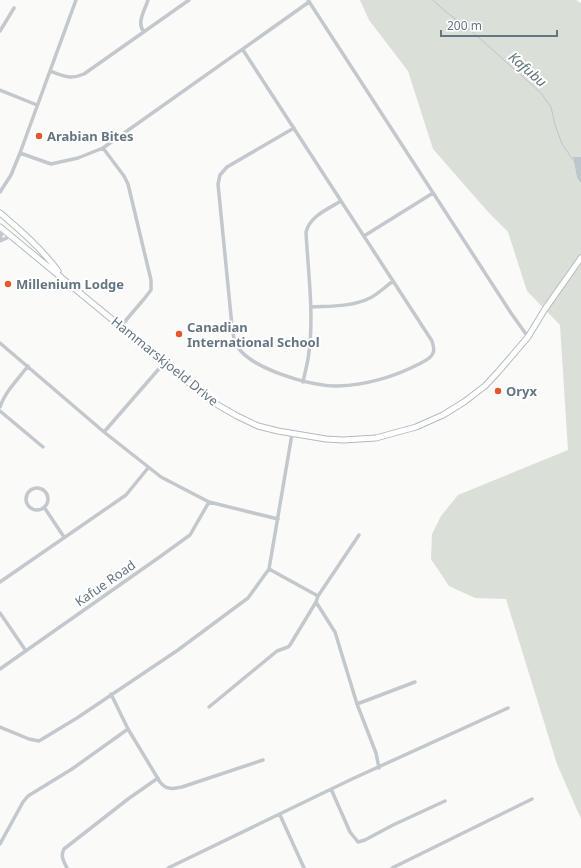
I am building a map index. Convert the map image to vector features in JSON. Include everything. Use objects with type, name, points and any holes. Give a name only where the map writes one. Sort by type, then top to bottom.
[{"type":"main road","name":"Hammarskjoeld Drive","points":[[0,213],[26,235],[46,255],[62,277]]},
{"type":"main road","name":"Hammarskjoeld Drive","points":[[1,228],[211,401],[258,426],[292,434],[338,440],[376,438],[416,427],[443,415],[464,402],[498,372],[528,337],[545,309],[581,258]]},
{"type":"main road","points":[[20,244],[25,241],[26,235]]},
{"type":"street","points":[[0,192],[11,175],[20,153],[76,0]]},
{"type":"street","points":[[144,32],[140,28],[140,22],[148,0]]},
{"type":"street","points":[[50,71],[66,77],[74,78],[84,74],[189,0]]},
{"type":"street","points":[[20,153],[51,164],[78,158],[103,148],[243,50],[309,1],[528,337]]},
{"type":"street","points":[[0,31],[14,8]]},
{"type":"street","points":[[243,50],[294,128],[432,341],[434,347],[430,357],[407,370],[370,382],[337,386],[303,382],[275,372],[257,363],[243,354],[237,345],[233,333],[218,184],[220,175],[227,167],[294,128]]},
{"type":"street","points":[[0,90],[37,105]]},
{"type":"street","points":[[103,148],[124,176],[128,184],[151,280],[151,290],[121,326]]},
{"type":"street","points":[[364,236],[433,193]]},
{"type":"street","points":[[303,382],[309,352],[311,307],[306,232],[308,224],[314,218],[341,201]]},
{"type":"street","points":[[1,228],[0,240],[10,236]]},
{"type":"street","points":[[311,307],[359,302],[371,297],[393,281]]},
{"type":"street","points":[[0,343],[104,432],[161,477],[209,502],[278,519]]},
{"type":"street","points":[[104,432],[164,363]]},
{"type":"street","points":[[0,407],[7,392],[28,366]]},
{"type":"street","points":[[0,411],[43,447]]},
{"type":"street","points":[[0,728],[29,740],[39,741],[77,718],[178,650],[248,598],[269,569],[292,434]]},
{"type":"street","points":[[0,582],[126,495],[148,468]]},
{"type":"street","points":[[38,488],[46,493],[48,498],[44,506],[36,510],[31,508],[26,500],[29,491],[38,488]]},
{"type":"street","name":"Kafue Road","points":[[0,668],[190,535],[209,502]]},
{"type":"street","points":[[44,506],[64,537]]},
{"type":"street","points":[[209,707],[277,651],[290,645],[316,602],[318,596],[359,535]]},
{"type":"street","points":[[269,569],[318,596]]},
{"type":"street","points":[[316,602],[335,632],[357,704],[376,754],[379,768]]},
{"type":"street","points":[[0,613],[26,651]]},
{"type":"street","points":[[357,704],[415,682]]},
{"type":"street","points":[[111,694],[128,729],[163,786],[166,788],[182,788],[264,760]]},
{"type":"street","points":[[168,868],[508,708]]},
{"type":"street","points":[[0,844],[23,802],[28,796],[72,769],[128,729]]},
{"type":"street","points":[[67,868],[62,858],[62,852],[64,849],[128,799],[158,778]]},
{"type":"street","points":[[331,790],[350,832],[358,842],[445,801]]},
{"type":"street","points":[[392,868],[532,800]]},
{"type":"street","points":[[280,815],[304,868]]},
{"type":"shaded area","points":[[360,0],[576,0],[581,3],[581,157],[573,157],[577,178],[581,183],[581,819],[557,764],[506,599],[475,598],[449,586],[431,559],[432,534],[441,516],[458,495],[568,450],[560,325],[527,291],[508,232],[489,213],[433,149],[408,71],[369,20]]},
{"type":"shaded area","points":[[573,157],[581,157],[581,183],[577,178]]},
{"type":"waterway","name":"Kafubu","points":[[433,0],[446,12],[468,28],[541,93],[551,107],[555,125],[562,144],[574,161]]},
{"type":"place","name":"Arabian Bites","points":[[39,136]]},
{"type":"place","name":"Millenium Lodge","points":[[8,284]]},
{"type":"place","name":"Canadian International School","points":[[179,334]]},
{"type":"place","name":"Oryx","points":[[498,391]]}]
